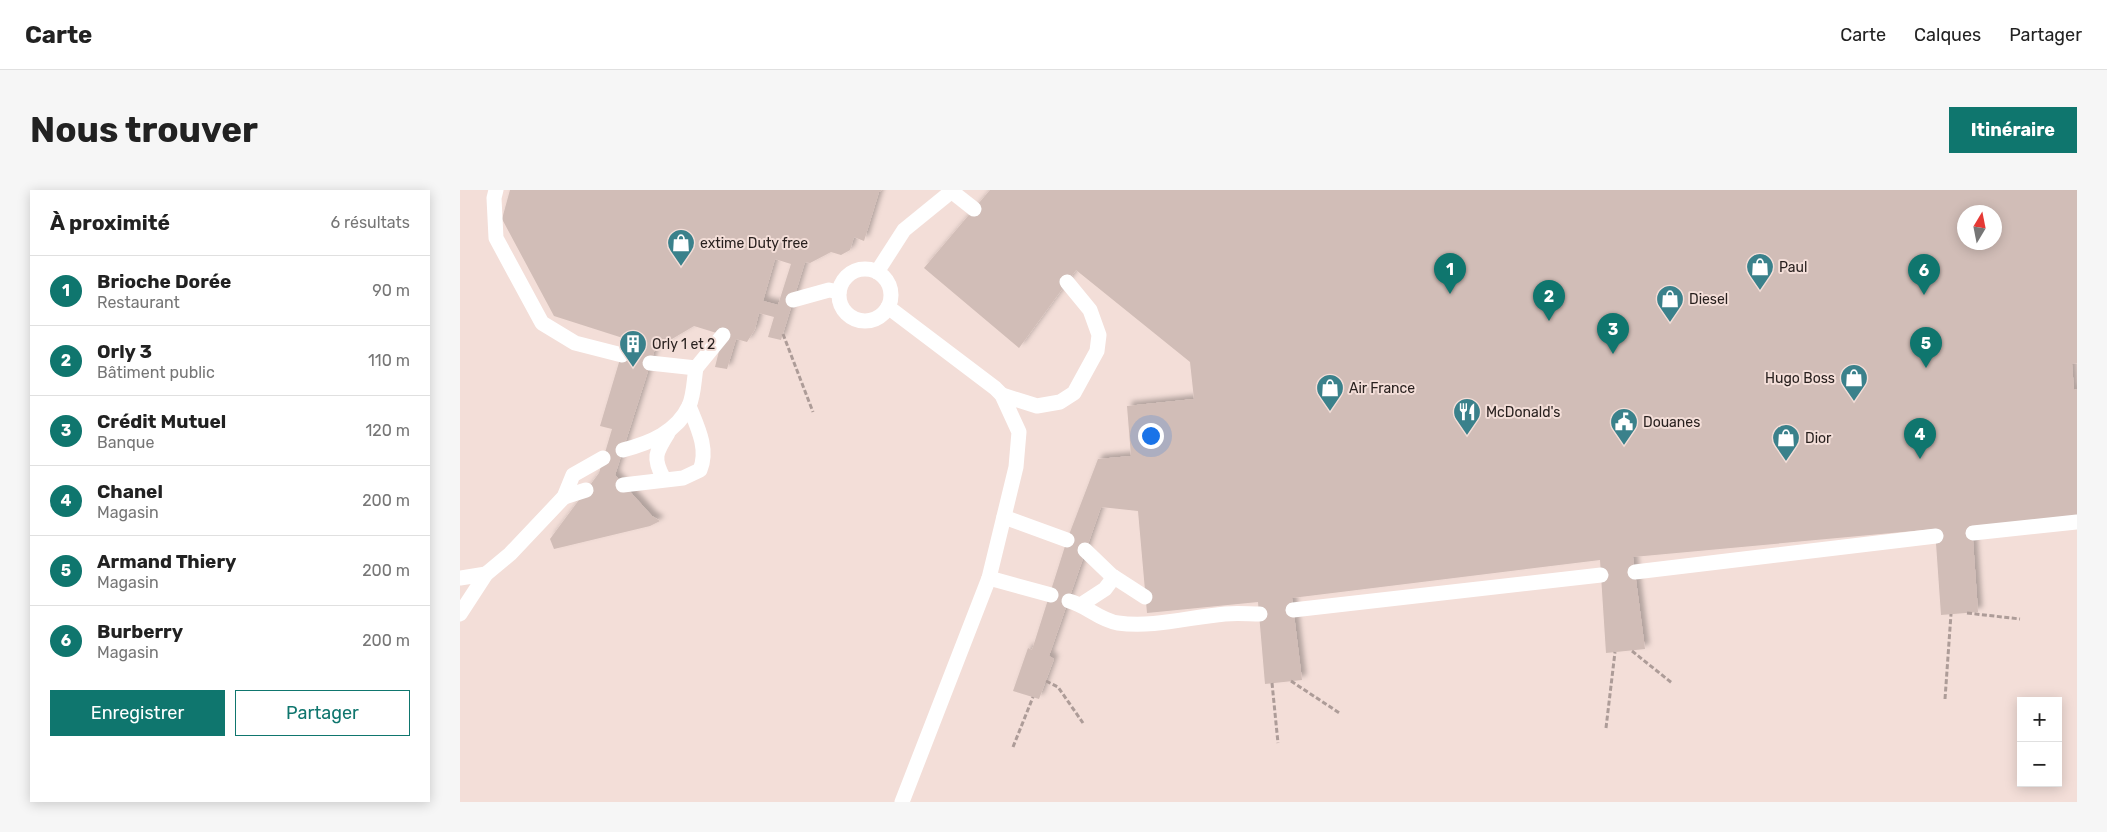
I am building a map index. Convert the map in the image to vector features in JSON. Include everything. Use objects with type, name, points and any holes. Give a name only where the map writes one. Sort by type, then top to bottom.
[{"type":"lane","points":[[496,190],[494,198],[496,238],[542,323],[575,343],[622,355]]},
{"type":"lane","points":[[877,272],[904,230],[951,191],[974,209]]},
{"type":"lane","points":[[869,269],[877,272],[888,283],[891,291],[888,307],[875,320],[857,320],[849,316],[843,310],[839,292],[841,284],[853,272],[869,269]]},
{"type":"lane","points":[[888,307],[1002,395],[1037,406],[1060,402],[1074,393],[1097,351],[1098,335],[1090,310],[1067,282]]},
{"type":"lane","points":[[793,300],[829,290],[839,292]]},
{"type":"lane","points":[[664,479],[656,459],[657,450],[689,406],[696,368],[723,335]]},
{"type":"lane","points":[[650,363],[696,368]]},
{"type":"lane","points":[[902,802],[989,578],[1004,517],[1016,468],[1019,432],[1002,395]]},
{"type":"lane","points":[[623,485],[683,478],[700,470],[703,464],[700,433],[689,406]]},
{"type":"lane","points":[[623,450],[642,445],[668,433]]},
{"type":"lane","points":[[460,614],[486,574],[510,554],[564,497],[573,475],[603,458]]},
{"type":"lane","points":[[564,497],[586,490]]},
{"type":"lane","points":[[1004,517],[1067,540]]},
{"type":"lane","points":[[1973,533],[2077,522]]},
{"type":"lane","points":[[1635,572],[1936,536]]},
{"type":"lane","points":[[1085,550],[1114,576],[1146,597]]},
{"type":"lane","points":[[460,578],[486,574]]},
{"type":"lane","points":[[1293,610],[1601,575]]},
{"type":"lane","points":[[1114,576],[1105,589],[1076,603],[1116,623],[1147,624],[1228,614],[1260,614]]},
{"type":"lane","points":[[989,578],[1051,595]]},
{"type":"lane","points":[[1199,608],[1228,614]]},
{"type":"path","points":[[783,334],[813,412]]},
{"type":"path","points":[[1967,612],[2020,619]]},
{"type":"path","points":[[1945,699],[1951,614]]},
{"type":"path","points":[[1632,651],[1672,683]]},
{"type":"path","points":[[1606,728],[1615,652]]},
{"type":"path","points":[[1046,681],[1058,687],[1083,723]]},
{"type":"path","points":[[1291,681],[1341,714]]},
{"type":"path","points":[[1272,683],[1278,743]]},
{"type":"path","points":[[1014,747],[1033,697]]},
{"type":"building","name":"Orly 1 et 2","points":[[510,190],[882,190],[879,192],[864,241],[854,237],[850,250],[841,255],[831,252],[810,263],[805,262],[781,340],[768,337],[774,317],[759,313],[755,329],[747,342],[736,339],[727,369],[715,367],[723,335],[694,326],[655,349],[615,475],[652,516],[660,521],[650,526],[554,549],[550,539],[599,473],[612,429],[600,426],[626,339],[554,316],[502,219]],"holes":[[[775,259],[791,264],[778,305],[763,301]]]},
{"type":"building","points":[[990,190],[2077,190],[2077,363],[2072,364],[2074,390],[2077,389],[2077,518],[1972,526],[1978,612],[1941,615],[1935,529],[1633,557],[1645,649],[1606,653],[1600,560],[1292,598],[1302,680],[1265,684],[1258,602],[1147,613],[1138,511],[1101,507],[1049,656],[1054,659],[1039,699],[1013,691],[1028,648],[1032,650],[1067,540],[1098,459],[1131,456],[1127,406],[1194,399],[1190,362],[1076,270],[1019,348],[924,268]]},
{"type":"place","name":"extime Duty free","points":[[681,267]]},
{"type":"place","name":"Paul","points":[[1760,291]]},
{"type":"place","name":"Brioche Dorée","points":[[1450,294]]},
{"type":"place","name":"Burberry","points":[[1924,295]]},
{"type":"place","name":"Orly 3","points":[[1549,321]]},
{"type":"place","name":"Diesel","points":[[1670,323]]},
{"type":"place","name":"Crédit Mutuel","points":[[1613,354]]},
{"type":"place","name":"Orly 1 et 2","points":[[633,368]]},
{"type":"place","name":"Armand Thiery","points":[[1926,368]]},
{"type":"place","name":"Hugo Boss","points":[[1854,402]]},
{"type":"place","name":"Air France","points":[[1330,412]]},
{"type":"place","name":"McDonald's","points":[[1467,436]]},
{"type":"place","name":"Douanes","points":[[1624,446]]},
{"type":"place","name":"Chanel","points":[[1920,459]]},
{"type":"place","name":"Dior","points":[[1786,462]]}]
